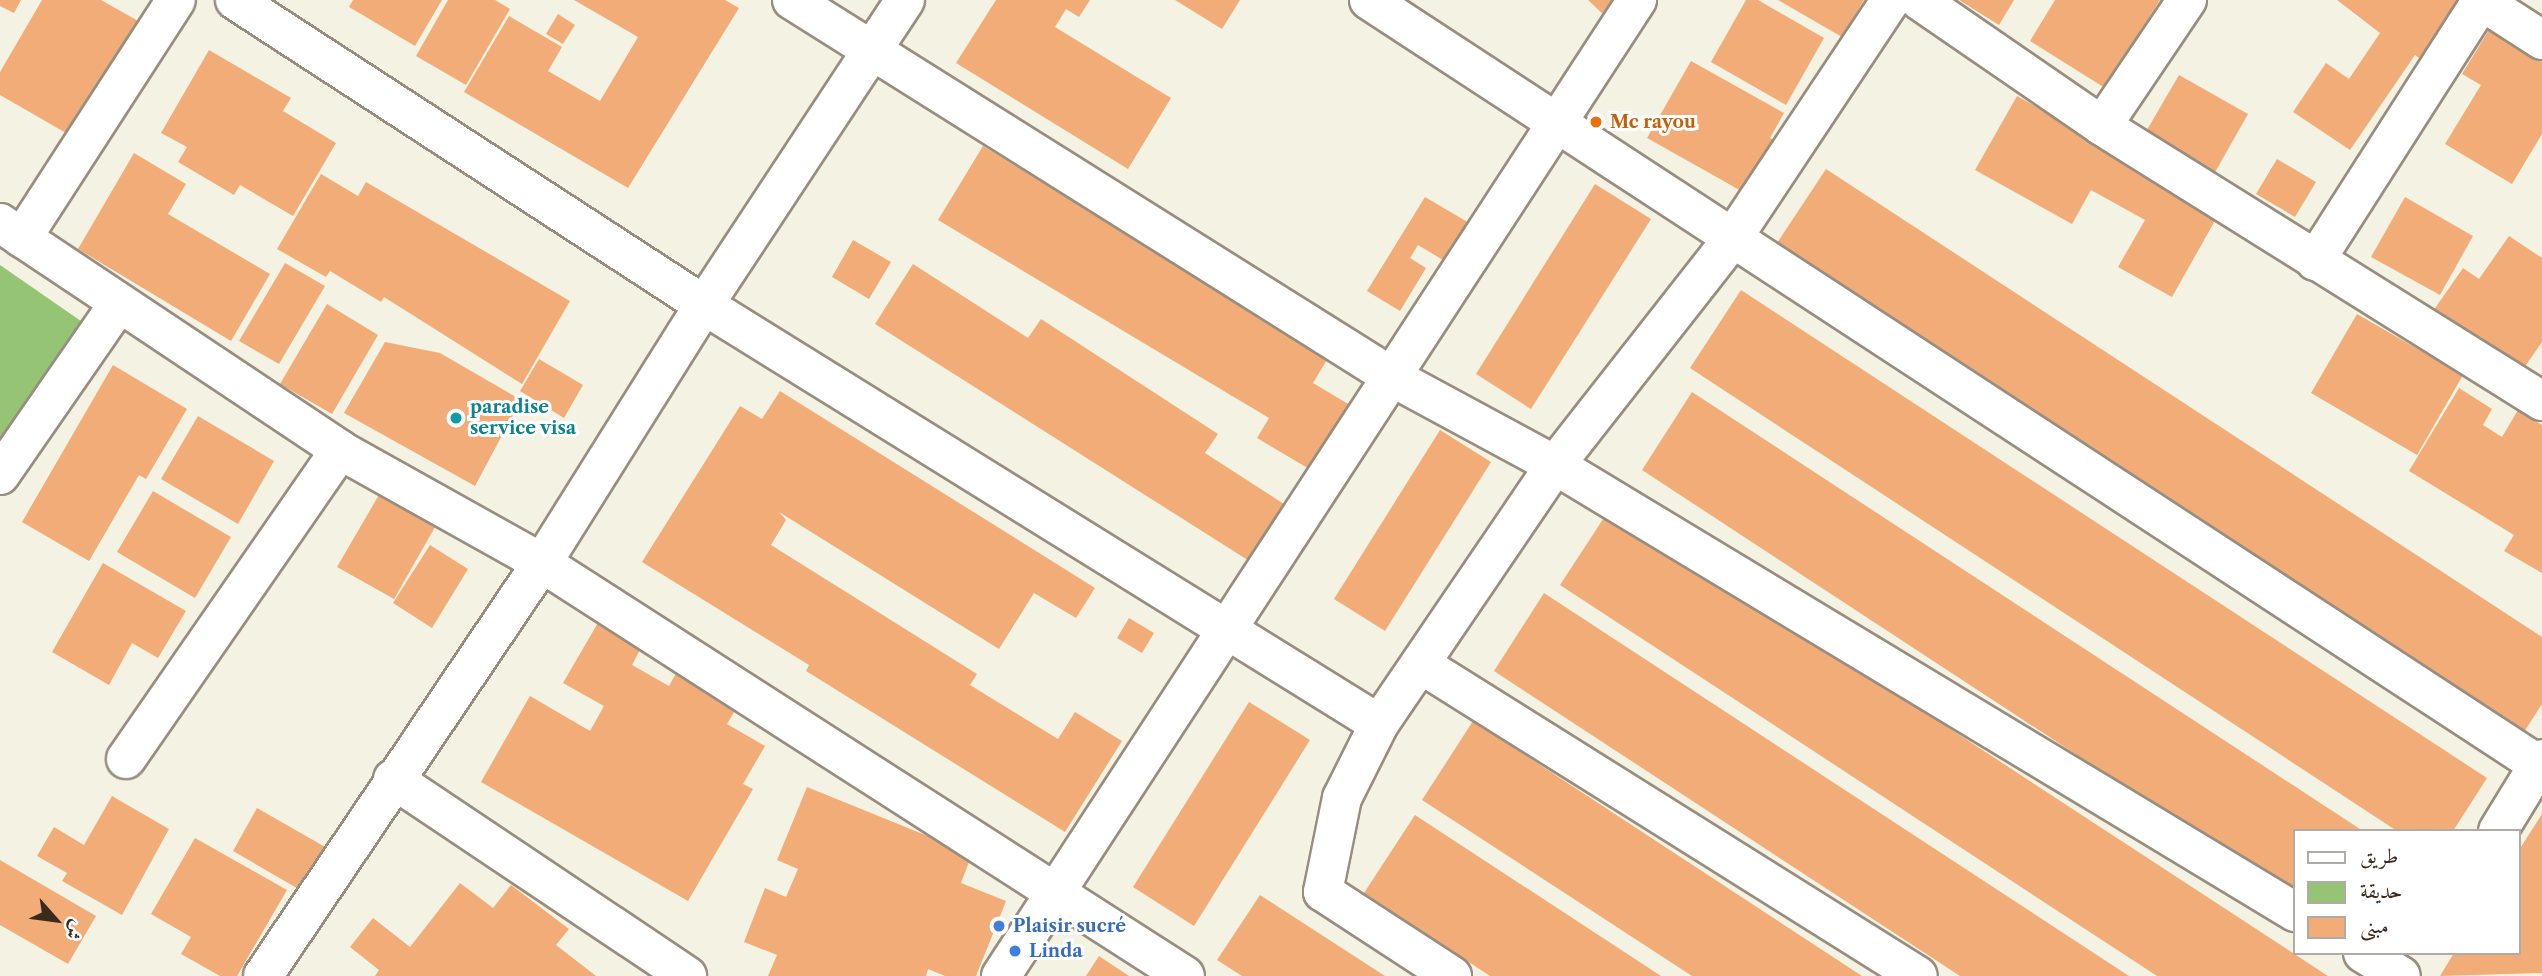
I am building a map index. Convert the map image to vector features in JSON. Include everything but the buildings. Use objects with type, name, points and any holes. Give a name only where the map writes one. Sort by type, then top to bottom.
[{"type":"street","points":[[176,0],[11,231],[340,450],[542,563],[1185,976]]},
{"type":"street","points":[[235,0],[704,305],[1228,627],[1380,724]]},
{"type":"street","points":[[792,0],[1391,377],[1555,464],[2294,911]]},
{"type":"street","points":[[263,976],[393,779],[542,563],[704,305],[905,0]]},
{"type":"street","points":[[1369,0],[1559,120],[1732,239],[2541,764],[2499,829]]},
{"type":"street","points":[[1001,976],[1637,0]]},
{"type":"street","points":[[1452,976],[1323,892],[1342,799],[1380,724],[1555,464],[1732,239],[1891,0]]},
{"type":"street","points":[[1919,0],[2102,126],[2315,261],[2539,393]]},
{"type":"street","points":[[2102,126],[2187,0]]},
{"type":"street","points":[[2315,261],[2480,0],[2542,40]]},
{"type":"street","points":[[0,475],[119,303]]},
{"type":"street","points":[[125,759],[340,450]]},
{"type":"street","points":[[1422,665],[1918,976]]},
{"type":"street","points":[[393,779],[687,976]]},
{"type":"street","points":[[2366,955],[2401,976]]},
{"type":"street","points":[[2410,976],[2423,955]]},
{"type":"green space","points":[[0,265],[91,328],[0,461]]},
{"type":"place","name":"Mc rayou","points":[[1596,122]]},
{"type":"place","name":"paradise service visa","points":[[456,418]]},
{"type":"place","name":"Plaisir sucré","points":[[999,926]]},
{"type":"place","name":"Linda","points":[[1015,951]]}]
